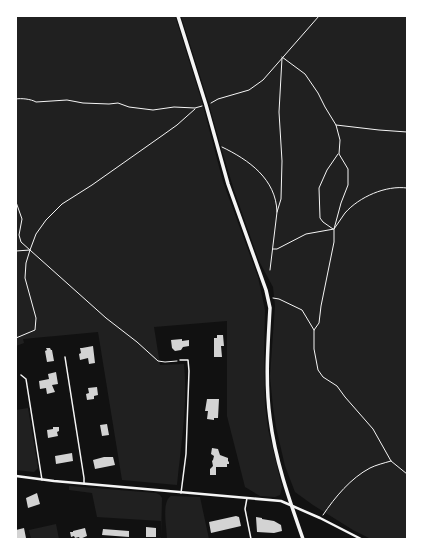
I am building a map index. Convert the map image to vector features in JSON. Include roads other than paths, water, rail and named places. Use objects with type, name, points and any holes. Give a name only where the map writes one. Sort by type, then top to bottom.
[{"type":"street","points":[[178,16],[206,105],[228,184],[262,278],[269,302],[267,383],[270,417],[275,450],[302,539]]},
{"type":"street","points":[[16,476],[42,480],[281,502],[320,518],[361,539]]},
{"type":"lane","points":[[65,357],[84,484]]},
{"type":"lane","points":[[180,360],[188,360],[189,371],[186,454],[181,493]]},
{"type":"lane","points":[[21,375],[26,379],[42,480]]},
{"type":"lane","points":[[246,498],[245,509],[251,539]]}]
